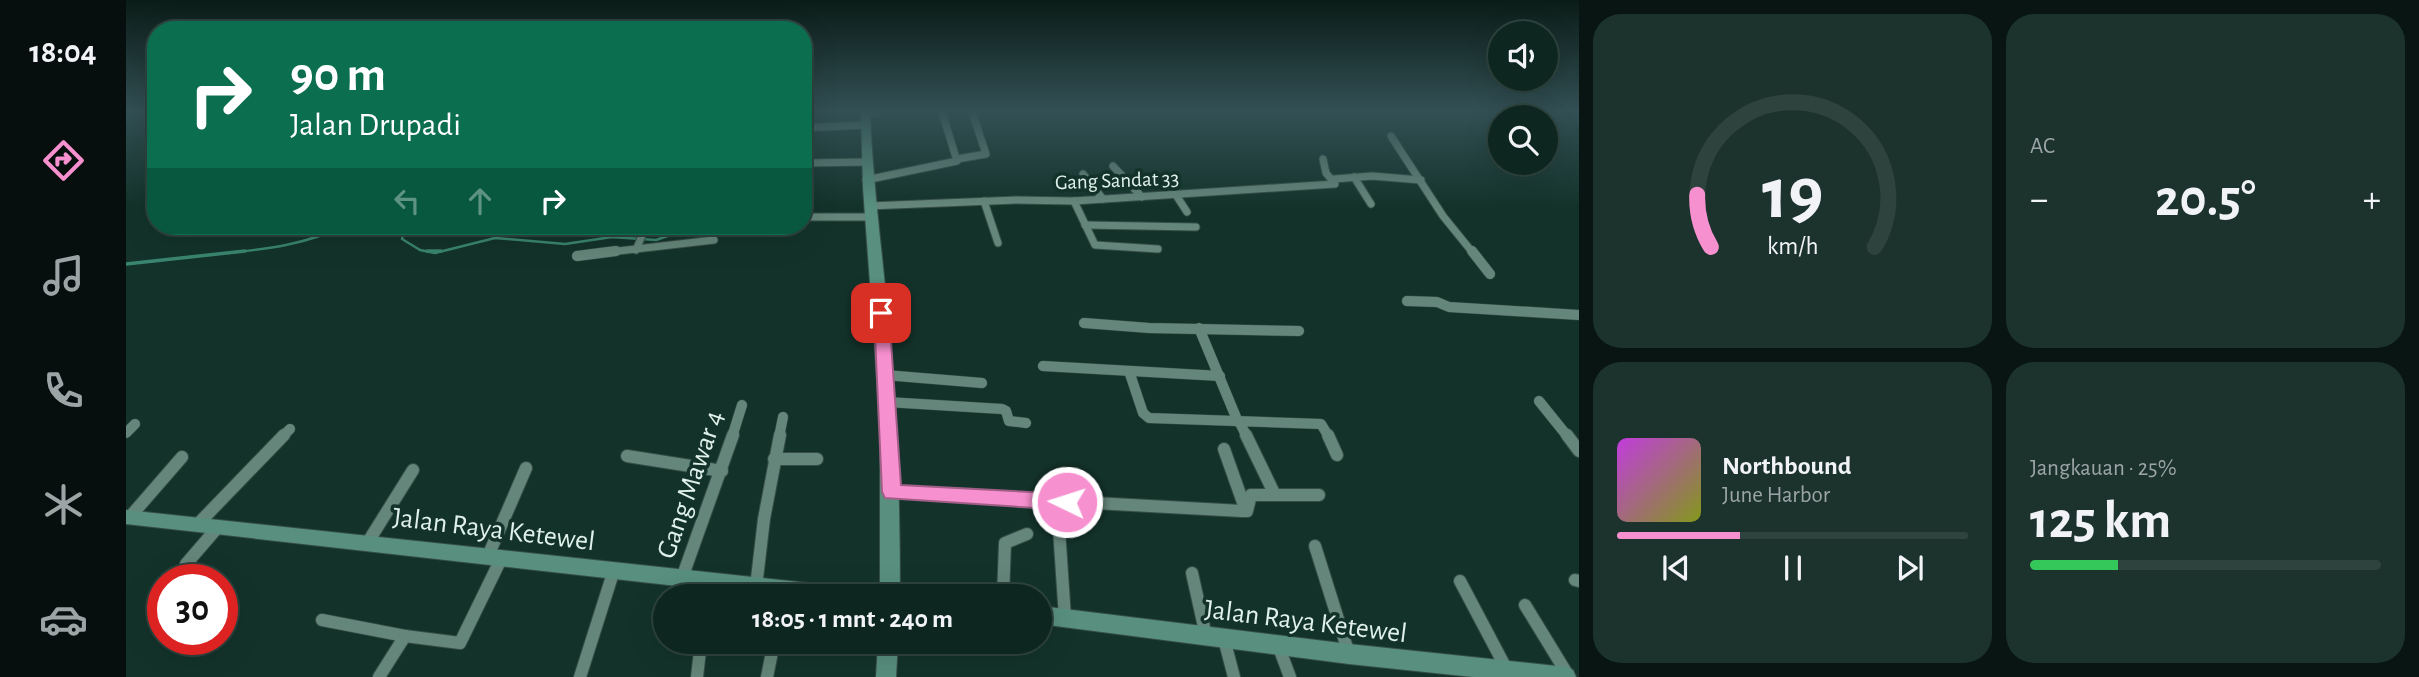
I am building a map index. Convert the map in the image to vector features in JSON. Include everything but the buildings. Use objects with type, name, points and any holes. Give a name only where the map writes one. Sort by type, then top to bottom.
[{"type":"main road","points":[[865,144],[887,402],[892,492],[890,584]]},
{"type":"main road","name":"Jalan Raya Ketewel","points":[[129,520],[495,556],[682,578],[695,584]]},
{"type":"main road","name":"Jalan Raya Ketewel","points":[[1052,616],[1349,654],[1567,677]]},
{"type":"main road","points":[[886,677],[887,654]]},
{"type":"street","points":[[952,144],[957,159]]},
{"type":"street","points":[[812,164],[866,173],[955,162],[957,159],[986,154],[983,144]]},
{"type":"street","points":[[1396,144],[1443,216],[1490,274]]},
{"type":"street","points":[[1323,159],[1326,173],[1334,179]]},
{"type":"street","points":[[1113,166],[1142,197]]},
{"type":"street","points":[[1083,174],[1104,199]]},
{"type":"street","points":[[1354,177],[1371,204]]},
{"type":"street","name":"Gang Sandat 33","points":[[812,216],[984,201],[1074,201],[1333,184],[1336,183],[1334,179],[1354,177],[1421,180]]},
{"type":"street","points":[[1176,195],[1188,212]]},
{"type":"street","points":[[984,201],[998,243]]},
{"type":"street","points":[[1074,201],[1094,244],[1099,247],[1158,249]]},
{"type":"street","points":[[1085,225],[1196,227]]},
{"type":"street","points":[[639,243],[642,235]]},
{"type":"street","points":[[577,256],[639,243],[714,240]]},
{"type":"street","points":[[1407,300],[1437,302],[1449,307],[1579,316]]},
{"type":"street","points":[[1084,323],[1149,328],[1298,331]]},
{"type":"street","points":[[1199,328],[1239,423],[1274,493]]},
{"type":"street","points":[[1043,366],[1220,376]]},
{"type":"street","points":[[1129,371],[1147,417],[1239,423],[1321,424],[1337,455]]},
{"type":"street","points":[[885,375],[982,383]]},
{"type":"street","points":[[1539,401],[1579,451]]},
{"type":"street","points":[[887,402],[1002,409],[1006,411],[1009,421],[1026,423]]},
{"type":"street","name":"Gang Mawar 4","points":[[682,578],[722,471],[742,405]]},
{"type":"street","points":[[756,584],[774,459],[783,417]]},
{"type":"street","points":[[126,433],[135,424]]},
{"type":"street","points":[[197,525],[290,429]]},
{"type":"street","points":[[1224,449],[1246,511]]},
{"type":"street","points":[[129,520],[181,457]]},
{"type":"street","points":[[627,457],[722,471]]},
{"type":"street","points":[[774,459],[817,459]]},
{"type":"street","points":[[322,620],[405,636],[458,643],[463,641],[526,468]]},
{"type":"street","points":[[368,542],[413,470]]},
{"type":"street","points":[[892,492],[1246,511]]},
{"type":"street","points":[[1246,511],[1251,495],[1319,495]]},
{"type":"street","points":[[186,564],[218,527]]},
{"type":"street","points":[[1059,529],[1065,618]]},
{"type":"street","points":[[1003,584],[1005,543],[1027,534]]},
{"type":"street","points":[[1315,546],[1349,654]]},
{"type":"street","points":[[580,677],[614,570]]},
{"type":"street","points":[[1192,573],[1215,638],[1234,677]]},
{"type":"street","points":[[1460,581],[1507,671]]},
{"type":"street","points":[[1525,605],[1567,677]]},
{"type":"street","points":[[379,677],[405,636]]},
{"type":"street","points":[[1278,645],[1290,677]]},
{"type":"street","points":[[697,677],[700,654]]},
{"type":"street","points":[[767,677],[772,654]]},
{"type":"waterway","points":[[228,253],[287,245],[321,235]]},
{"type":"waterway","points":[[403,235],[402,239],[420,250],[435,253],[495,238],[565,244],[612,237],[656,240],[671,235]]},
{"type":"waterway","points":[[126,264],[245,251]]},
{"type":"waterway","points":[[427,251],[441,251]]},
{"type":"route","points":[[881,313],[892,492],[1067,502]]}]
